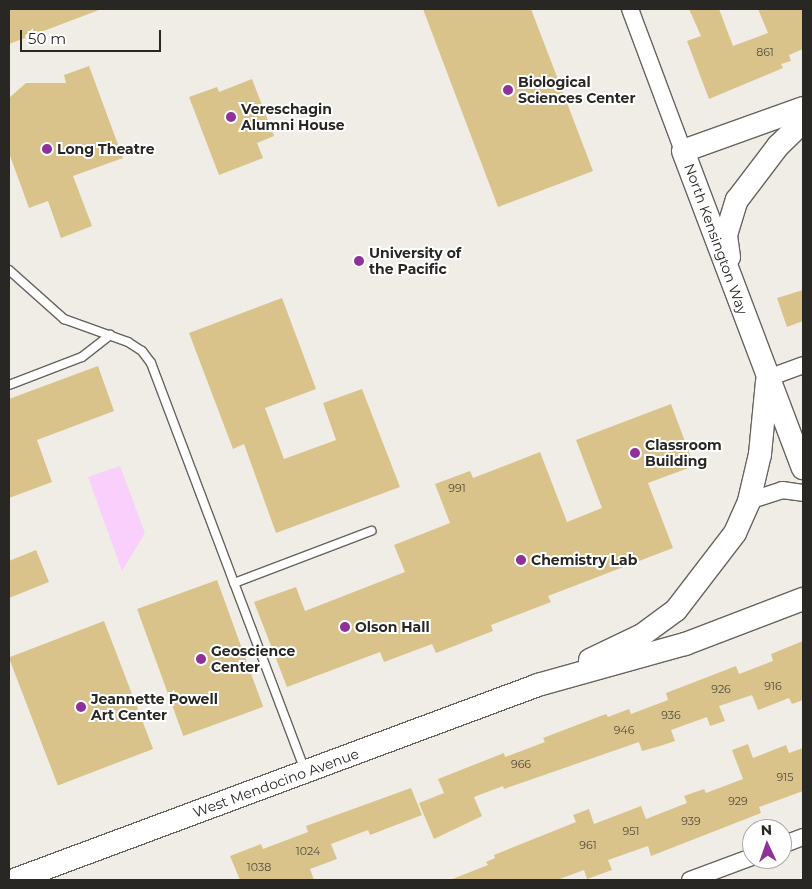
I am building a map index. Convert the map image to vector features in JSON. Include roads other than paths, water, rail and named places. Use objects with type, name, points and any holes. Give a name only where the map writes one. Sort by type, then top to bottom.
[{"type":"street","name":"North Kensington Way","points":[[630,9],[803,468]]},
{"type":"street","points":[[683,151],[803,108]]},
{"type":"street","points":[[732,280],[726,235],[737,200],[778,146],[803,122]]},
{"type":"street","points":[[768,378],[803,364]]},
{"type":"street","name":"West Mendocino Avenue","points":[[538,686],[642,635],[676,610],[722,553],[749,501],[760,454],[768,378]]},
{"type":"street","points":[[749,501],[782,490],[803,493]]},
{"type":"street","name":"West Mendocino Avenue","points":[[14,880],[538,686],[685,644],[803,599]]},
{"type":"street","points":[[690,880],[742,861]]},
{"type":"lane","points":[[9,270],[64,319],[110,335],[142,351],[151,363],[305,772]]},
{"type":"lane","points":[[9,385],[82,358],[110,335]]},
{"type":"lane","points":[[234,584],[370,531]]},
{"type":"place","name":"Biological Sciences Center","points":[[508,90]]},
{"type":"place","name":"Vereschagin Alumni House","points":[[231,117]]},
{"type":"place","name":"Long Theatre","points":[[47,149]]},
{"type":"place","name":"University of the Pacific","points":[[359,261]]},
{"type":"place","name":"Classroom Building","points":[[635,453]]},
{"type":"place","name":"Chemistry Lab","points":[[521,560]]},
{"type":"place","name":"Olson Hall","points":[[345,627]]},
{"type":"place","name":"Geoscience Center","points":[[201,659]]},
{"type":"place","name":"Jeannette Powell Art Center","points":[[81,707]]}]
